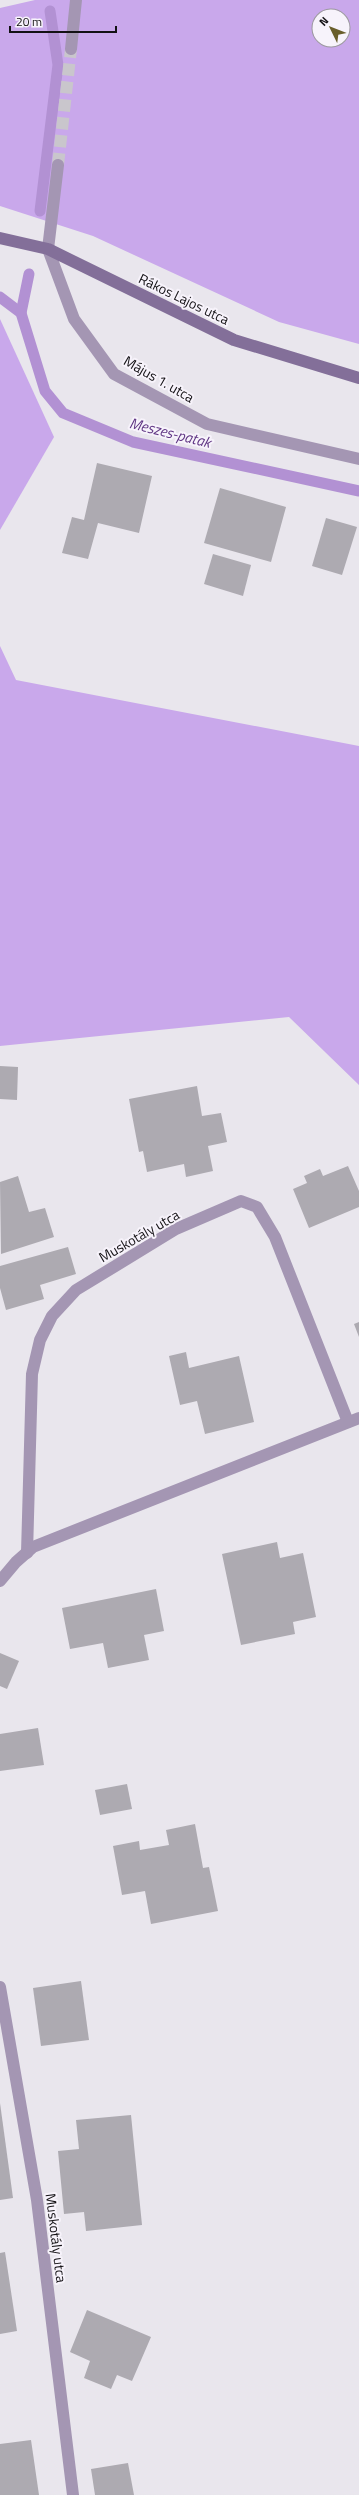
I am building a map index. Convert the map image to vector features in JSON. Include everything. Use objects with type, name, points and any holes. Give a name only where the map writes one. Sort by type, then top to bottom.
[{"type":"street","points":[[71,49],[76,0]]},
{"type":"street","name":"Május 1. utca","points":[[58,165],[48,249],[74,319],[114,374],[207,424],[359,459]]},
{"type":"street","name":"Rákos Lajos utca","points":[[0,238],[48,249],[234,340],[359,378]]},
{"type":"street","name":"Muskotály utca","points":[[0,1581],[33,1547],[354,1420],[276,1237],[257,1207],[241,1201],[176,1229],[76,1290],[52,1316],[40,1340],[32,1374],[27,1553]]},
{"type":"street","name":"Muskotály utca","points":[[0,1987],[37,2200],[73,2495]]},
{"type":"shaded area","points":[[35,0],[359,0],[359,344],[279,322],[93,236],[0,206],[0,8]]},
{"type":"shaded area","points":[[0,319],[54,437],[0,530]]},
{"type":"shaded area","points":[[0,646],[16,680],[359,746],[359,1085],[289,1017],[0,1046]]},
{"type":"building","points":[[97,463],[152,476],[139,533],[98,523],[88,559],[62,553],[72,517],[84,520]]},
{"type":"building","points":[[220,488],[286,507],[271,562],[204,543]]},
{"type":"building","points":[[326,518],[357,527],[342,575],[312,566]]},
{"type":"building","points":[[213,554],[251,565],[243,596],[204,584]]},
{"type":"building","points":[[0,1066],[18,1067],[17,1100],[0,1099]]},
{"type":"building","points":[[197,1086],[202,1116],[221,1113],[227,1142],[208,1146],[213,1171],[186,1177],[184,1164],[147,1172],[143,1151],[139,1152],[129,1099]]},
{"type":"building","points":[[348,1166],[359,1191],[359,1207],[309,1228],[293,1189],[307,1183],[304,1176],[320,1169],[323,1176]]},
{"type":"building","points":[[18,1176],[29,1212],[45,1208],[54,1237],[1,1254],[0,1182]]},
{"type":"building","points":[[68,1247],[76,1274],[40,1285],[44,1299],[6,1310],[0,1288],[0,1266]]},
{"type":"building","points":[[359,1322],[359,1337],[354,1324]]},
{"type":"building","points":[[186,1352],[189,1368],[239,1356],[254,1422],[205,1434],[197,1401],[180,1405],[169,1356]]},
{"type":"building","points":[[277,1542],[280,1558],[303,1553],[316,1617],[293,1622],[295,1634],[241,1645],[222,1554]]},
{"type":"building","points":[[156,1589],[164,1631],[144,1635],[149,1660],[108,1668],[103,1643],[70,1649],[62,1608]]},
{"type":"building","points":[[0,1653],[19,1661],[7,1689],[0,1686]]},
{"type":"building","points":[[38,1728],[44,1765],[0,1771],[0,1734]]},
{"type":"building","points":[[127,1784],[132,1809],[100,1815],[95,1790]]},
{"type":"building","points":[[195,1824],[203,1868],[209,1867],[218,1911],[151,1924],[145,1891],[122,1895],[113,1846],[139,1841],[140,1850],[169,1845],[166,1830]]},
{"type":"building","points":[[81,1981],[89,2040],[41,2046],[33,1988]]},
{"type":"building","points":[[0,2103],[13,2198],[0,2200]]},
{"type":"building","points":[[131,2115],[142,2225],[86,2231],[84,2212],[64,2214],[58,2151],[79,2149],[76,2120]]},
{"type":"building","points":[[5,2252],[17,2331],[0,2334],[0,2253]]},
{"type":"building","points":[[87,2310],[151,2337],[132,2381],[117,2375],[111,2389],[84,2378],[90,2361],[70,2352]]},
{"type":"building","points":[[31,2440],[39,2495],[0,2495],[0,2444]]},
{"type":"building","points":[[128,2463],[134,2495],[95,2495],[91,2469]]},
{"type":"waterway","points":[[40,211],[58,65],[50,11]]},
{"type":"waterway","points":[[21,313],[29,274]]},
{"type":"waterway","name":"Meszes-patak","points":[[0,297],[21,313],[45,391],[63,413],[133,442],[359,491]]},
{"type":"tunnel","points":[[58,165],[71,49]]}]
